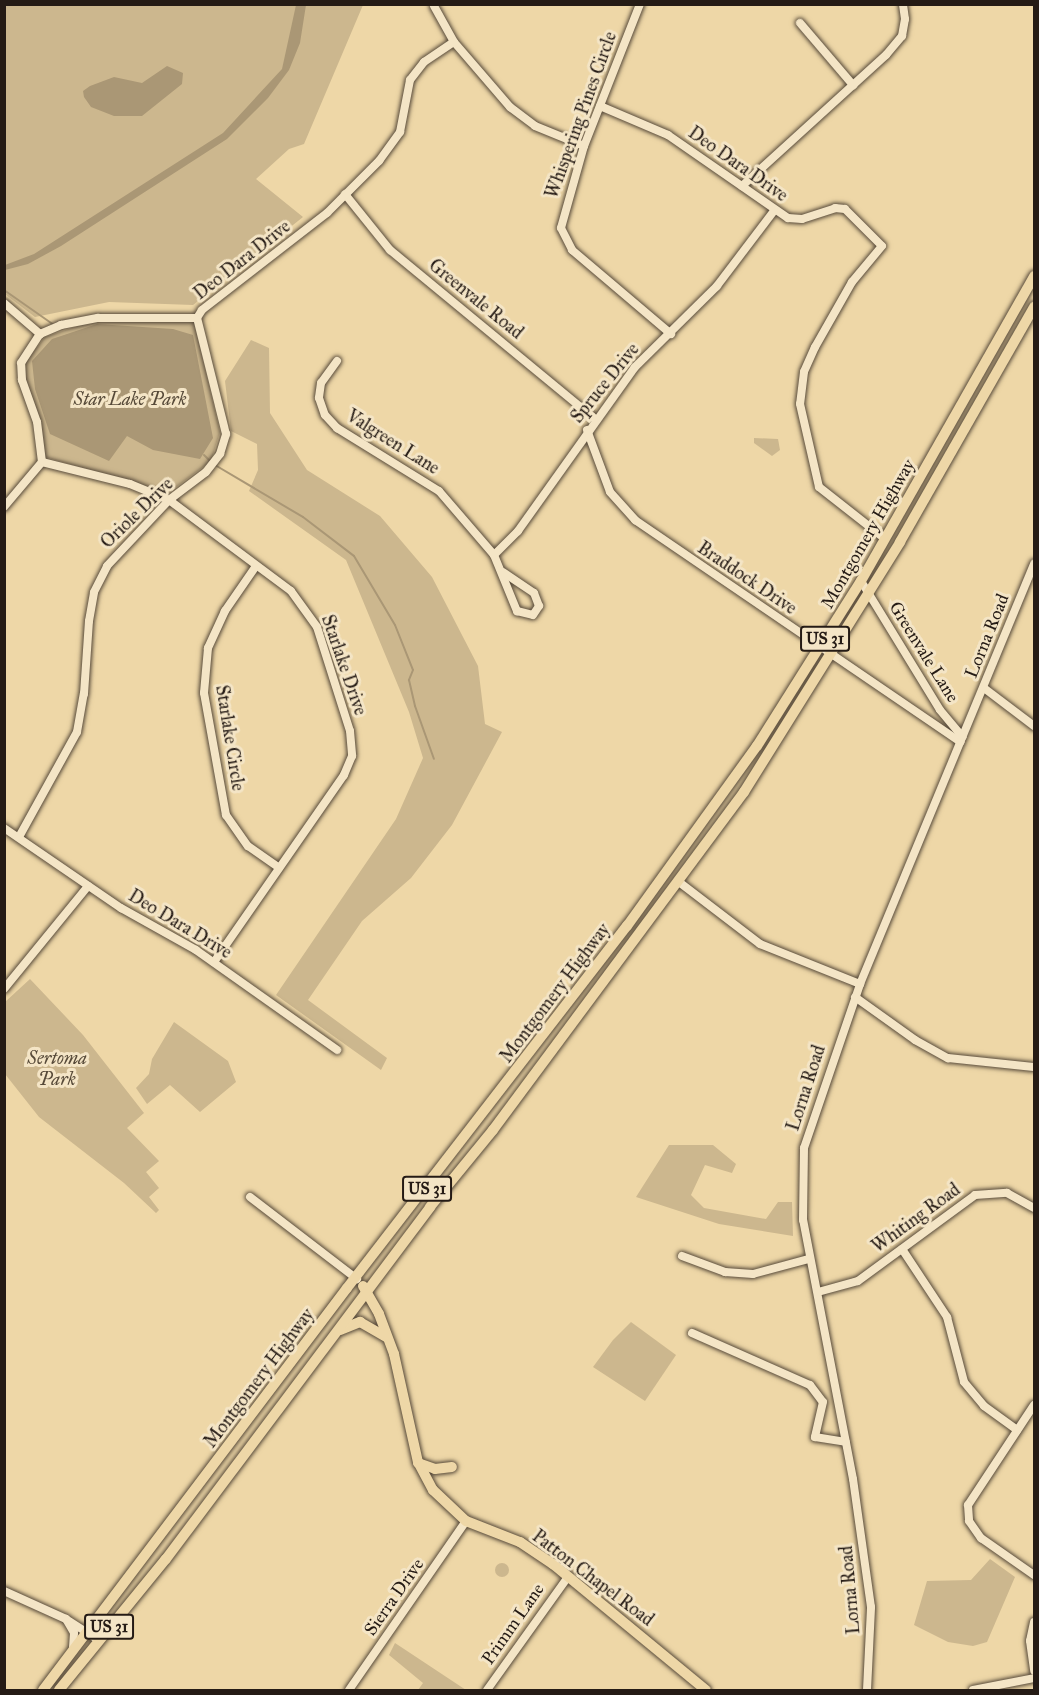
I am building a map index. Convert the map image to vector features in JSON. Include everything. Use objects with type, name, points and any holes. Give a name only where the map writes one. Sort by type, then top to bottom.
[{"type":"main road","name":"Montgomery Highway","points":[[44,1690],[701,827],[767,732],[861,581],[1035,276]]},
{"type":"main road","name":"Montgomery Highway","points":[[59,1690],[166,1558],[367,1289],[493,1130],[744,792],[869,594],[1035,307]]},
{"type":"main road","name":"Patton Chapel Road","points":[[357,1279],[367,1289],[388,1339],[418,1462],[433,1490],[466,1521],[520,1542],[568,1577],[706,1690]]},
{"type":"main road","points":[[334,1333],[360,1322],[388,1339]]},
{"type":"main road","points":[[418,1462],[435,1469],[452,1467]]},
{"type":"street","name":"Whispering Pines Circle","points":[[640,4],[584,146],[563,214],[564,240],[671,334]]},
{"type":"street","points":[[742,186],[854,85],[902,36],[905,19],[903,4]]},
{"type":"street","points":[[434,6],[454,42],[510,108],[535,126],[584,146]]},
{"type":"street","points":[[800,23],[854,85]]},
{"type":"street","name":"Deo Dara Drive","points":[[40,334],[62,325],[98,318],[197,318],[202,310],[304,232],[392,148],[400,132],[408,85],[417,69],[454,42]]},
{"type":"street","name":"Deo Dara Drive","points":[[600,106],[668,135],[774,211],[788,218],[802,219],[835,208],[845,209],[882,246],[849,286],[815,346],[802,379],[800,404],[819,487],[885,539]]},
{"type":"street","name":"Greenvale Road","points":[[345,194],[390,250],[595,419]]},
{"type":"street","name":"Spruce Drive","points":[[494,555],[518,531],[587,430],[635,367],[671,334],[717,286],[774,211]]},
{"type":"street","points":[[4,303],[40,334],[21,363],[22,380],[37,422],[42,462],[4,507]]},
{"type":"street","name":"Oriole Drive","points":[[19,837],[76,732],[94,592],[120,549],[169,500],[206,472],[220,454],[226,434],[197,318]]},
{"type":"street","name":"Valgreen Lane","points":[[337,361],[321,383],[319,398],[325,416],[337,428],[439,491],[494,555],[503,572],[517,611],[533,615],[539,606],[534,593],[503,572]]},
{"type":"street","name":"Braddock Drive","points":[[587,430],[610,492],[635,520],[819,648],[927,719]]},
{"type":"street","name":"Starlake Drive","points":[[42,462],[130,484],[169,500],[291,591],[317,627],[350,731],[352,756],[344,775],[214,962]]},
{"type":"street","name":"Lorna Road","points":[[867,1690],[871,1607],[846,1442],[818,1292],[809,1259],[801,1184],[804,1148],[860,984],[1035,564]]},
{"type":"street","name":"Starlake Circle","points":[[256,567],[225,611],[208,648],[204,693],[226,815],[248,846],[279,868]]},
{"type":"street","name":"Greenvale Lane","points":[[861,581],[937,705],[962,739]]},
{"type":"street","points":[[984,688],[1035,726]]},
{"type":"street","name":"Greenvale Lane","points":[[927,719],[962,739]]},
{"type":"street","name":"Deo Dara Drive","points":[[4,828],[88,885],[214,962],[336,1050]]},
{"type":"street","points":[[679,882],[760,944],[860,984]]},
{"type":"street","points":[[4,989],[88,885]]},
{"type":"street","points":[[855,997],[915,1040],[948,1058],[1035,1066]]},
{"type":"street","name":"Whiting Road","points":[[818,1292],[858,1281],[975,1196],[1007,1193],[1035,1208]]},
{"type":"street","points":[[250,1197],[357,1279]]},
{"type":"street","points":[[902,1249],[948,1317],[959,1370],[968,1389],[1017,1430]]},
{"type":"street","points":[[682,1256],[725,1272],[753,1275],[809,1259]]},
{"type":"street","points":[[692,1334],[810,1385],[823,1402],[815,1437],[846,1442]]},
{"type":"street","points":[[1035,1405],[971,1498],[969,1521],[981,1538],[1035,1575]]},
{"type":"street","name":"Sierra Drive","points":[[349,1690],[466,1521]]},
{"type":"street","name":"Primm Lane","points":[[487,1690],[568,1577]]},
{"type":"street","points":[[4,1591],[66,1619],[88,1631],[98,1640]]},
{"type":"street","points":[[66,1619],[74,1633],[72,1652]]},
{"type":"street","points":[[1035,1622],[1030,1641],[1035,1671]]},
{"type":"street","points":[[973,1690],[1035,1678]]},
{"type":"green space","points":[[4,5],[363,5],[304,144],[289,149],[256,179],[303,217],[193,305],[109,302],[35,317],[5,294]]},
{"type":"green space","name":"Star Lake Park","points":[[98,319],[194,322],[220,432],[211,461],[168,493],[42,456],[25,379],[26,361],[45,337]]},
{"type":"green space","points":[[251,340],[269,348],[270,413],[307,470],[380,516],[432,577],[478,666],[485,724],[502,732],[452,825],[411,878],[362,921],[308,1000],[387,1058],[381,1070],[276,995],[396,819],[423,758],[409,712],[346,560],[249,491],[258,470],[257,444],[231,431],[225,381]]},
{"type":"green space","points":[[754,438],[778,439],[780,450],[772,456],[754,443]]},
{"type":"green space","name":"Sertoma Park","points":[[30,979],[83,1035],[144,1113],[127,1128],[159,1161],[146,1172],[159,1188],[149,1197],[159,1210],[156,1213],[124,1183],[39,1117],[5,1074],[5,1002]]},
{"type":"green space","points":[[174,1022],[228,1061],[236,1082],[200,1112],[170,1085],[147,1104],[136,1088],[149,1074],[152,1059]]},
{"type":"green space","points":[[669,1145],[713,1145],[736,1164],[732,1173],[705,1165],[691,1195],[704,1208],[766,1219],[778,1202],[792,1202],[793,1236],[719,1224],[636,1197]]},
{"type":"green space","points":[[631,1322],[676,1355],[645,1401],[593,1367],[613,1340]]},
{"type":"green space","points":[[990,1559],[1015,1577],[987,1642],[973,1646],[948,1642],[914,1625],[927,1581],[971,1580]]},
{"type":"green space","points":[[502,1563],[507,1565],[509,1570],[507,1575],[502,1577],[497,1575],[495,1570],[497,1565]]},
{"type":"green space","points":[[395,1643],[466,1690],[418,1690],[423,1683],[389,1655]]},
{"type":"shaded area","points":[[296,5],[306,5],[300,43],[289,70],[268,98],[227,139],[61,246],[28,264],[5,270],[5,265],[34,254],[223,133],[282,69]]},
{"type":"shaded area","points":[[167,66],[183,73],[182,84],[142,116],[114,116],[91,107],[84,97],[83,91],[90,86],[114,77],[142,83]]},
{"type":"shaded area","name":"Star Lake Park","points":[[97,324],[173,329],[193,335],[213,438],[200,459],[153,450],[127,436],[109,461],[50,434],[35,389],[32,361],[52,339]]},
{"type":"waterway","points":[[4,290],[54,325]]},
{"type":"waterway","points":[[204,455],[211,462]]},
{"type":"waterway","points":[[215,465],[303,517],[354,556],[395,625],[413,670],[409,680],[415,706],[434,759]]}]
